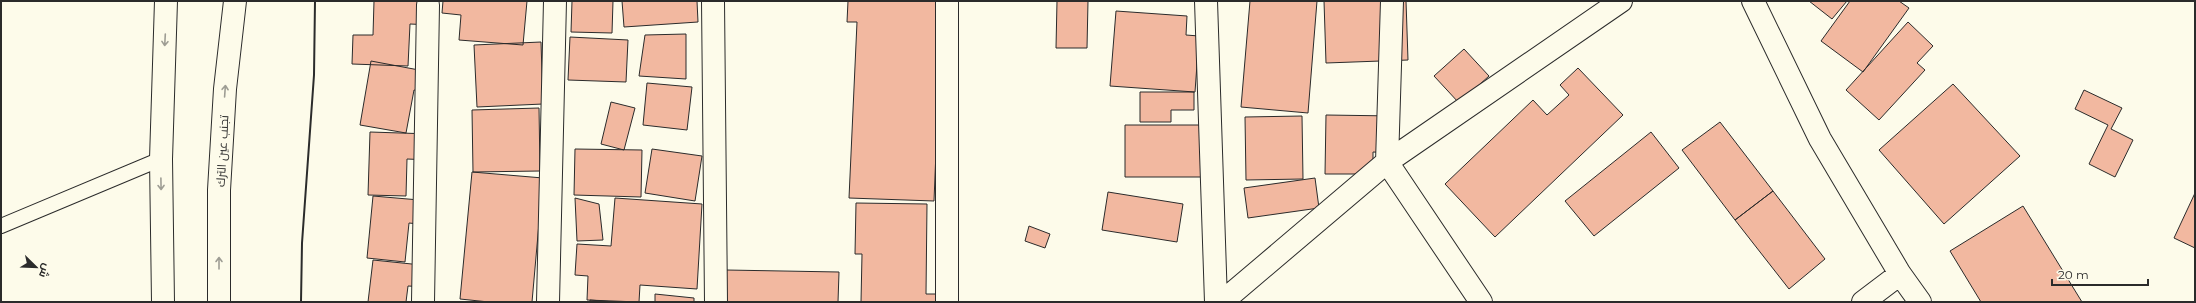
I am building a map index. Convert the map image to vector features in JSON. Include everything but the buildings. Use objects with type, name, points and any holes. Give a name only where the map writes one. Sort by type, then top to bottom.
[{"type":"main road","points":[[163,302],[160,159],[166,1]]},
{"type":"main road","name":"تجنب عين الترك","points":[[219,302],[219,190],[224,112],[235,1]]},
{"type":"main road","points":[[548,302],[555,1]]},
{"type":"main road","points":[[713,1],[716,302]]},
{"type":"main road","points":[[947,1],[947,302]]},
{"type":"main road","points":[[1206,1],[1216,302]]},
{"type":"main road","points":[[1392,1],[1387,162],[1481,302]]},
{"type":"main road","points":[[1222,302],[1387,162],[1621,1]]},
{"type":"main road","points":[[1754,1],[1820,139],[1900,274],[1920,302]]},
{"type":"main road","points":[[423,302],[428,5]]},
{"type":"main road","points":[[1863,302],[1900,274]]},
{"type":"lane","points":[[1,226],[160,159]]},
{"type":"wall","points":[[301,302],[302,243],[314,75],[315,1]]}]
